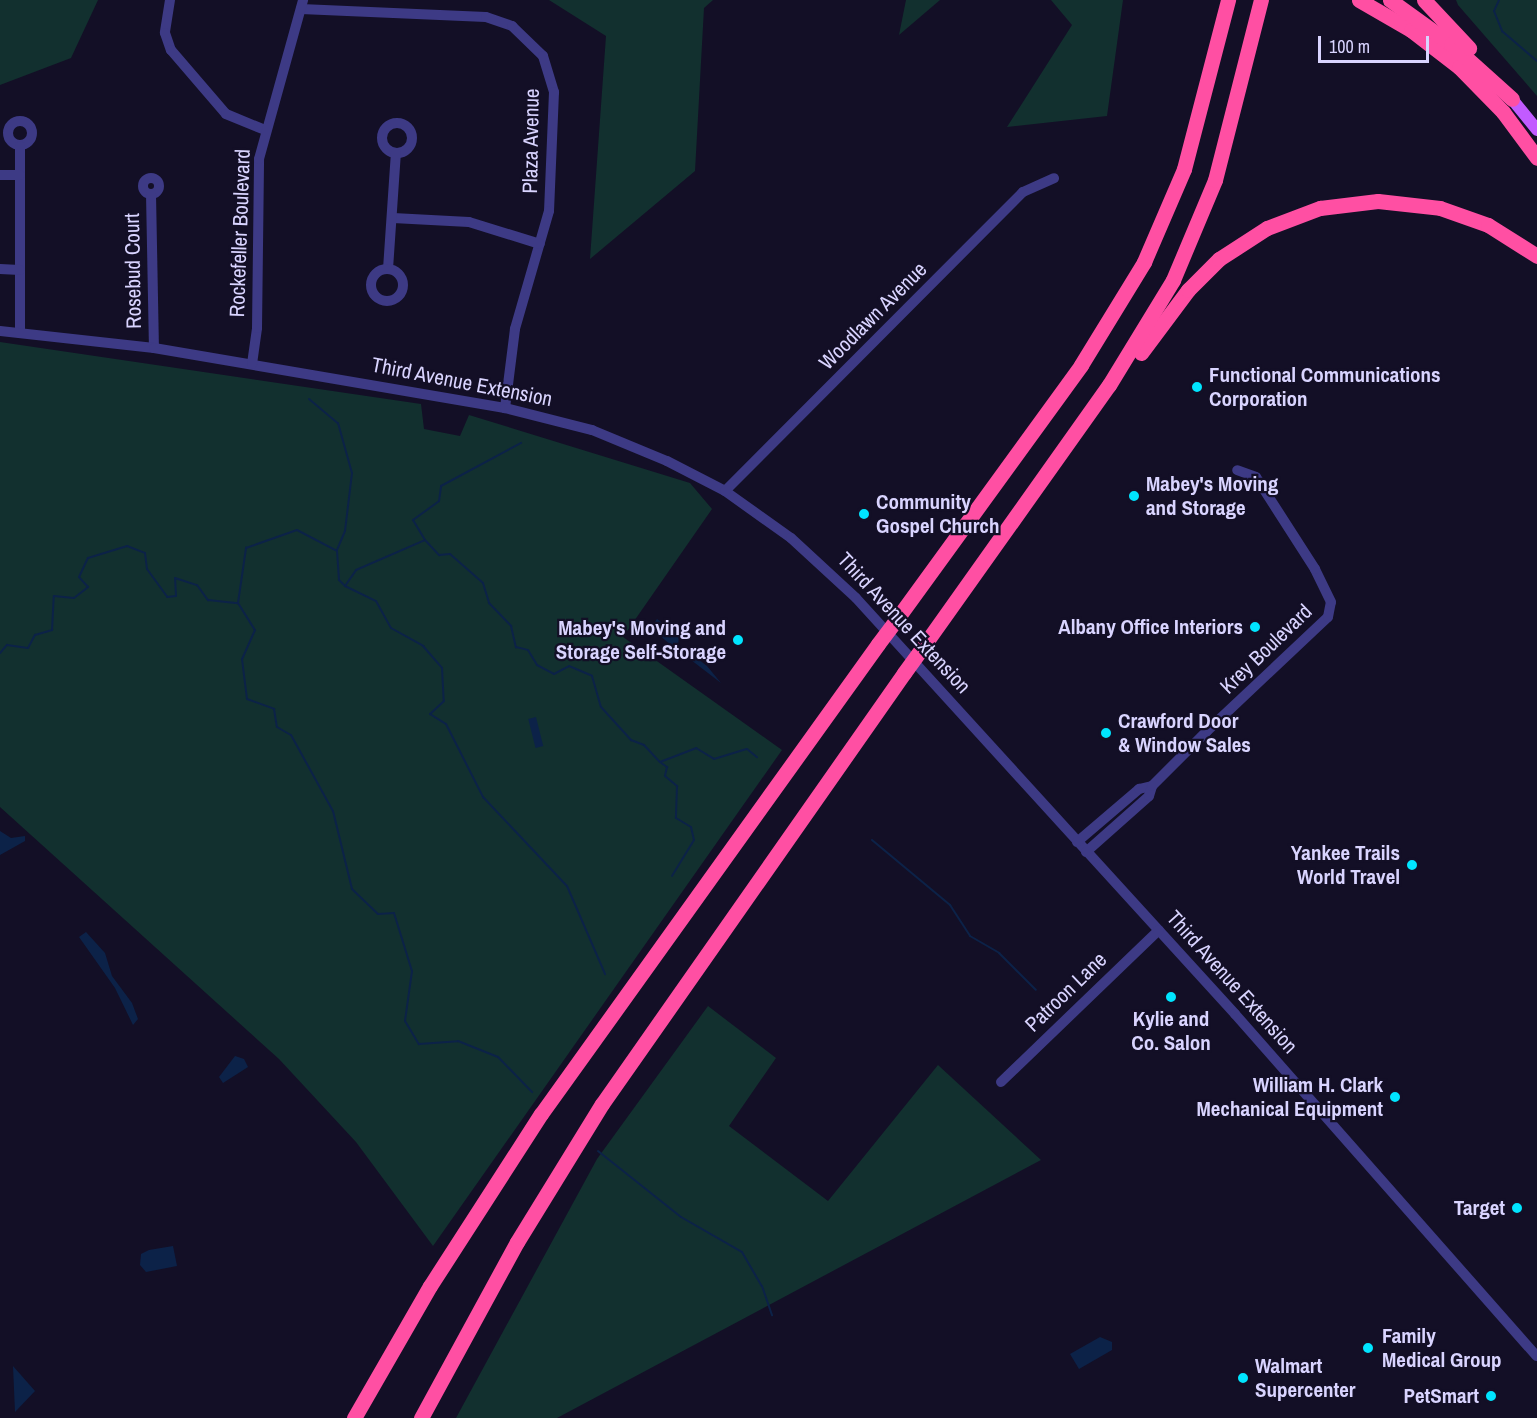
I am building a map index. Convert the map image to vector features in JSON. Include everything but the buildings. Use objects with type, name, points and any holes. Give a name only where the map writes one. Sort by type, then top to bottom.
[{"type":"highway","points":[[354,1418],[430,1286],[535,1123],[1081,364],[1144,262],[1184,169],[1228,0]]},
{"type":"highway","points":[[421,1418],[518,1242],[602,1104],[904,673],[1063,451],[1146,328],[1192,239],[1223,154],[1261,0]]},
{"type":"highway","points":[[1359,0],[1411,30],[1459,67],[1503,112],[1537,158]]},
{"type":"highway","points":[[1390,0],[1451,44],[1512,99]]},
{"type":"highway","points":[[1424,0],[1512,99]]},
{"type":"highway","points":[[1063,451],[1101,409],[1198,279],[1243,241],[1293,216],[1349,203],[1393,201],[1425,205],[1488,225],[1537,256]]},
{"type":"main road","points":[[1512,99],[1537,130]]},
{"type":"street","points":[[170,0],[165,33],[171,50],[226,114],[265,130]]},
{"type":"street","points":[[424,13],[425,0]]},
{"type":"street","name":"Rockefeller Boulevard","points":[[252,364],[257,328],[259,159],[265,130],[302,5]]},
{"type":"street","name":"Plaza Avenue","points":[[302,5],[424,13],[500,21],[528,38],[543,56],[552,78],[553,142],[549,211],[515,328],[505,408]]},
{"type":"street","points":[[20,146],[20,333]]},
{"type":"street","points":[[388,269],[396,153]]},
{"type":"street","points":[[0,176],[20,175]]},
{"type":"street","name":"Woodlawn Avenue","points":[[725,491],[1023,192],[1054,178]]},
{"type":"street","name":"Rosebud Court","points":[[151,194],[154,348]]},
{"type":"street","points":[[393,218],[469,222],[540,244]]},
{"type":"street","points":[[0,269],[20,270]]},
{"type":"street","name":"Third Avenue Extension","points":[[0,331],[154,348],[505,408],[592,430],[667,461],[725,491],[790,537],[856,598],[1159,930],[1537,1356]]},
{"type":"street","name":"Krey Boulevard","points":[[1086,852],[1149,796],[1152,786],[1325,623],[1330,609],[1328,594],[1315,568],[1256,477],[1237,470]]},
{"type":"street","name":"Krey Boulevard","points":[[1077,842],[1139,789],[1152,786]]},
{"type":"street","name":"Patroon Lane","points":[[1001,1082],[1159,930]]},
{"type":"green space","points":[[0,0],[98,0],[71,58],[0,85]]},
{"type":"green space","points":[[549,0],[713,0],[704,8],[695,171],[590,259],[606,36]]},
{"type":"green space","points":[[906,0],[940,0],[899,35]]},
{"type":"green space","points":[[1051,0],[1123,0],[1107,116],[1007,127],[1072,25]]},
{"type":"green space","points":[[1456,0],[1537,0],[1537,96],[1458,5]]},
{"type":"green space","points":[[0,342],[421,404],[424,429],[460,436],[469,415],[690,483],[712,509],[623,637],[782,750],[433,1246],[356,1142],[279,1059],[0,807]]},
{"type":"green space","points":[[708,1006],[776,1058],[729,1126],[828,1201],[938,1065],[1041,1160],[557,1418],[456,1418],[597,1159]]},
{"type":"water","points":[[657,619],[679,635],[678,646],[672,646],[651,628]]},
{"type":"water","points":[[681,646],[707,666],[721,683],[678,650]]},
{"type":"water","points":[[536,717],[543,746],[535,748],[528,719]]},
{"type":"water","points":[[0,831],[11,838],[25,836],[25,841],[0,855]]},
{"type":"water","points":[[86,932],[105,953],[112,976],[132,1003],[138,1019],[133,1025],[115,988],[79,937]]},
{"type":"water","points":[[235,1056],[244,1059],[248,1067],[223,1083],[219,1077]]},
{"type":"water","points":[[173,1246],[177,1266],[146,1272],[140,1265],[141,1254],[149,1250]]},
{"type":"water","points":[[1100,1337],[1112,1342],[1112,1350],[1079,1369],[1070,1354]]},
{"type":"water","points":[[13,1366],[35,1391],[15,1412]]},
{"type":"waterway","points":[[1499,0],[1494,11],[1502,31],[1537,61]]},
{"type":"waterway","points":[[309,399],[338,423],[352,473],[345,531],[337,550]]},
{"type":"waterway","points":[[425,540],[413,520],[439,501],[441,486],[521,443]]},
{"type":"waterway","points":[[0,653],[7,645],[28,648],[35,635],[52,630],[54,596],[74,598],[88,587],[79,577],[88,558],[127,546],[145,553],[147,569],[167,597],[176,596],[175,578],[197,585],[208,600],[238,603],[246,548],[297,530],[337,551],[339,580],[345,586],[356,570],[425,540],[439,555],[450,554],[483,583],[489,603],[511,626],[516,647],[528,650],[537,665],[554,674],[569,666],[592,676],[601,707],[631,740],[644,745],[660,762],[696,748],[714,759],[747,749],[757,757]]},
{"type":"waterway","points":[[345,586],[376,601],[391,628],[423,646],[442,668],[444,701],[430,714],[446,724],[483,797],[567,886],[605,974]]},
{"type":"waterway","points":[[238,603],[255,630],[242,659],[247,699],[274,709],[277,727],[291,735],[333,811],[352,889],[378,914],[394,913],[412,971],[405,1021],[419,1044],[458,1041],[498,1057],[532,1092]]},
{"type":"waterway","points":[[660,762],[667,767],[665,776],[677,786],[676,818],[691,827],[694,840],[672,876]]},
{"type":"waterway","points":[[872,840],[950,905],[970,936],[999,953],[1036,990]]},
{"type":"waterway","points":[[598,1151],[681,1217],[742,1252],[762,1286],[772,1315]]},
{"type":"place","name":"Functional Communications Corporation","points":[[1197,387]]},
{"type":"place","name":"Mabey's Moving and Storage","points":[[1134,496]]},
{"type":"place","name":"Community Gospel Church","points":[[864,514]]},
{"type":"place","name":"Albany Office Interiors","points":[[1255,627]]},
{"type":"place","name":"Mabey's Moving and Storage Self-Storage","points":[[738,640]]},
{"type":"place","name":"Crawford Door & Window Sales","points":[[1106,733]]},
{"type":"place","name":"Yankee Trails World Travel","points":[[1412,865]]},
{"type":"place","name":"Kylie and Co. Salon","points":[[1171,997]]},
{"type":"place","name":"William H. Clark Mechanical Equipment","points":[[1395,1097]]},
{"type":"place","name":"Target","points":[[1517,1208]]},
{"type":"place","name":"Family Medical Group","points":[[1368,1348]]},
{"type":"place","name":"Walmart Supercenter","points":[[1243,1378]]},
{"type":"place","name":"PetSmart","points":[[1491,1396]]}]
